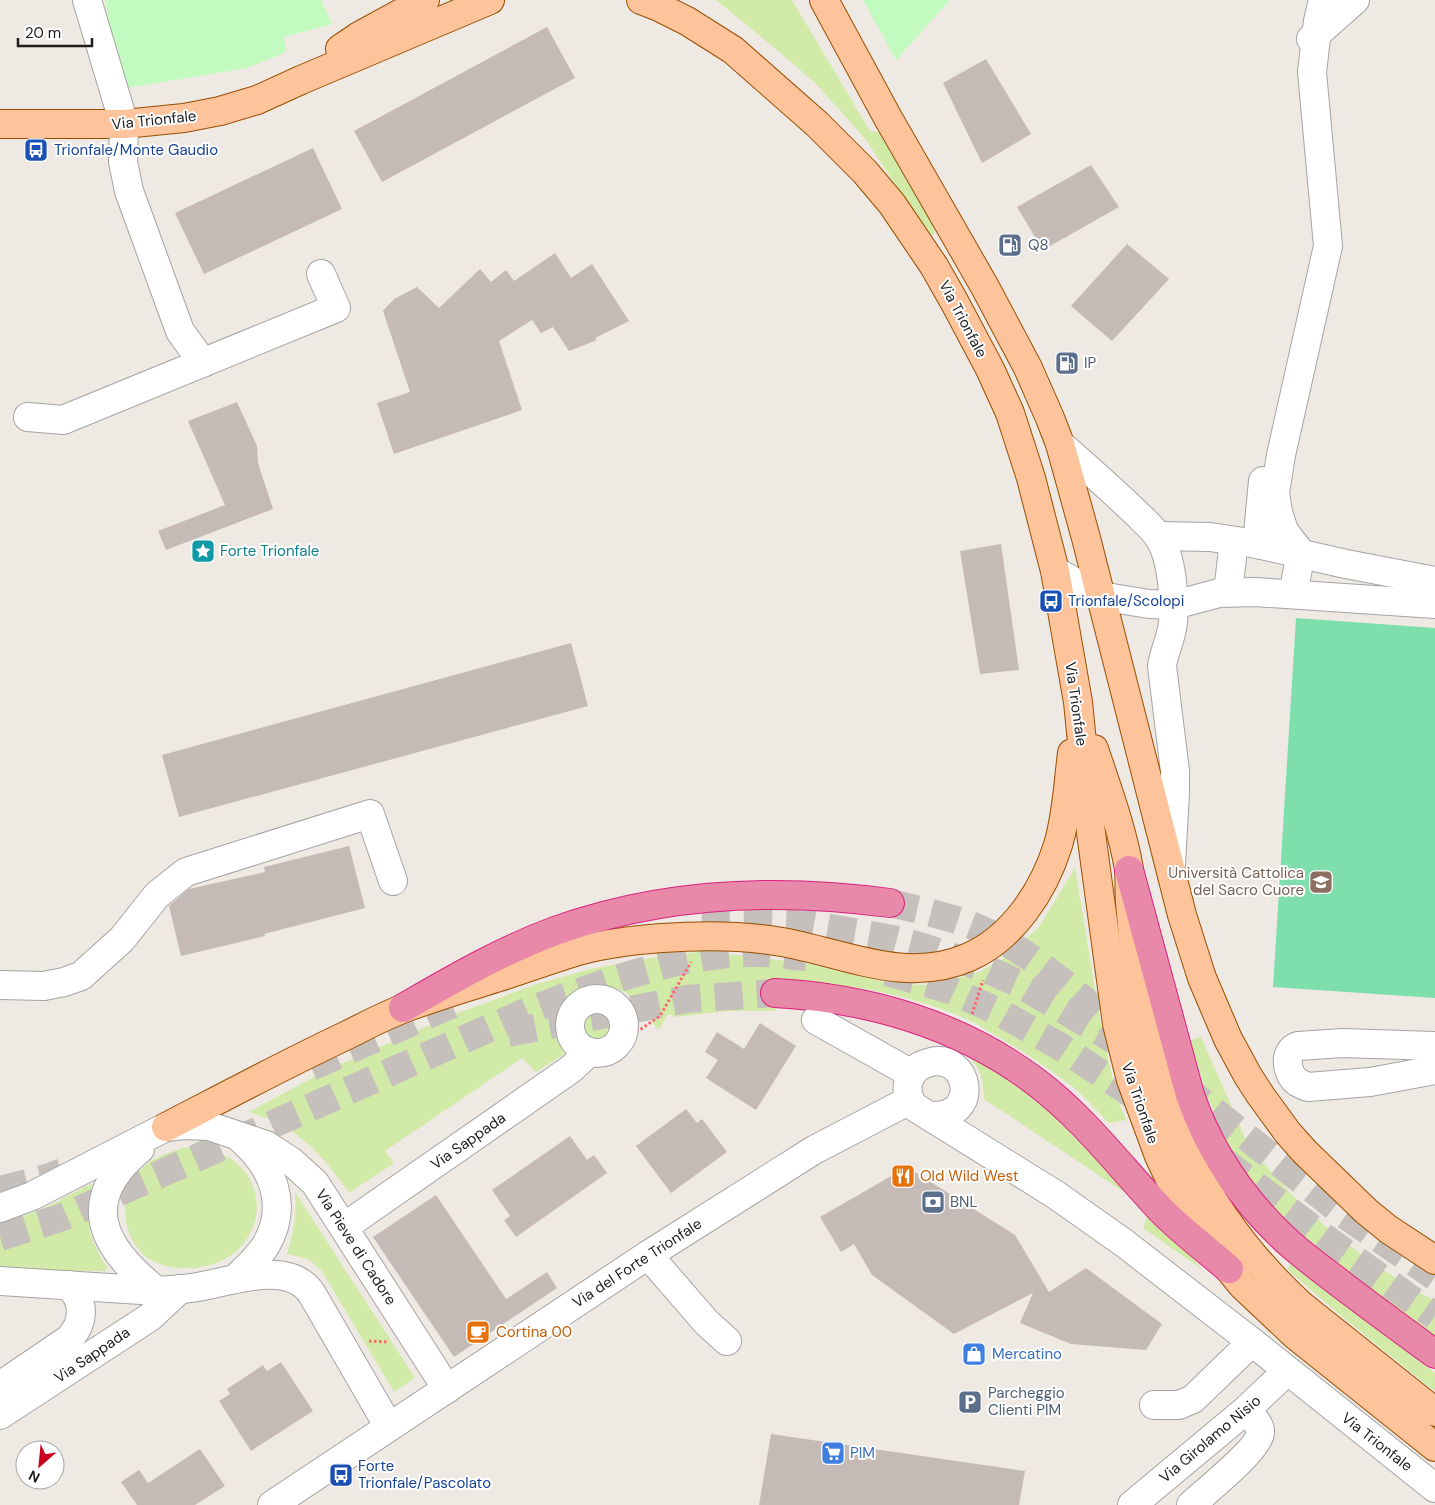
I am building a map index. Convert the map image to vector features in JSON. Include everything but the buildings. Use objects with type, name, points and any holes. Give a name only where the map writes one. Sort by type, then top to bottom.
[{"type":"highway","points":[[1129,870],[1190,1096],[1204,1130],[1223,1165],[1244,1196],[1290,1244],[1435,1354]]},
{"type":"highway","points":[[403,1008],[489,960],[522,945],[556,931],[636,909],[691,899],[767,894],[808,894],[890,903]]},
{"type":"highway","points":[[776,993],[821,996],[916,1018],[964,1038],[1005,1061],[1037,1082],[1091,1131],[1164,1213],[1228,1269]]},
{"type":"main road","name":"Via Trionfale","points":[[301,80],[334,53],[359,36],[426,0]]},
{"type":"main road","name":"Via Trionfale","points":[[0,124],[124,124],[184,118],[220,111],[257,100],[490,0]]},
{"type":"main road","name":"Via Trionfale","points":[[641,0],[687,21],[733,50],[817,124],[860,167],[892,204],[934,266],[990,370],[1010,413],[1031,478],[1055,571],[1078,702],[1091,833],[1117,1024],[1126,1064],[1140,1108],[1166,1172],[1176,1192],[1228,1269],[1258,1302],[1295,1335],[1435,1446]]},
{"type":"main road","points":[[689,0],[733,50]]},
{"type":"main road","points":[[824,0],[1011,336],[1042,397],[1060,444],[1170,875],[1196,961],[1228,1039],[1248,1076],[1278,1121],[1305,1152],[1346,1193],[1407,1248],[1435,1270]]},
{"type":"main road","points":[[1078,702],[1113,806],[1129,870],[1140,998],[1150,1047],[1177,1132],[1208,1193],[1237,1237],[1282,1288],[1435,1412]]},
{"type":"main road","points":[[166,1127],[308,1054],[403,1008],[581,950],[635,940],[706,935],[782,942],[835,954],[863,963],[900,968],[928,968],[969,958],[990,945],[1011,927],[1042,884],[1058,844],[1064,818],[1078,702]]},
{"type":"main road","points":[[1388,1229],[1435,1260]]},
{"type":"street","points":[[87,0],[124,124],[123,162],[129,191],[144,227],[180,331],[203,363]]},
{"type":"street","points":[[1293,594],[1301,553],[1284,531],[1275,493],[1281,455],[1328,246],[1312,80],[1312,62],[1307,42],[1308,0]]},
{"type":"street","points":[[1228,592],[1245,542],[1264,475],[1312,261],[1314,210],[1298,82],[1307,42],[1323,0]]},
{"type":"street","points":[[1307,42],[1355,0]]},
{"type":"street","points":[[28,418],[63,420],[336,308],[321,274]]},
{"type":"street","points":[[1060,444],[1118,496],[1158,536],[1168,563],[1174,605],[1173,624],[1163,656],[1162,666],[1175,778],[1170,875]]},
{"type":"street","points":[[1158,536],[1210,537],[1245,542],[1435,581]]},
{"type":"street","points":[[1055,571],[1100,596],[1130,602],[1174,605],[1228,592],[1293,594],[1435,604]]},
{"type":"street","points":[[0,985],[44,986],[81,976],[122,939],[157,895],[186,872],[370,814],[393,881]]},
{"type":"street","points":[[595,999],[604,1000],[613,1004],[619,1011],[624,1019],[625,1028],[622,1037],[612,1049],[605,1052],[589,1052],[574,1041],[571,1032],[573,1014],[586,1002],[595,999]]},
{"type":"street","points":[[816,1020],[912,1074]]},
{"type":"street","points":[[1435,1046],[1350,1043],[1298,1046],[1292,1048],[1288,1062],[1296,1081],[1308,1087],[1370,1082],[1435,1070]]},
{"type":"street","name":"Via Sappada","points":[[344,1228],[571,1069],[589,1052]]},
{"type":"street","points":[[941,1061],[950,1064],[963,1078],[965,1092],[959,1108],[940,1117],[920,1108],[907,1088],[912,1074],[922,1064],[941,1061]]},
{"type":"street","name":"Via del Forte Trionfale","points":[[284,1501],[389,1427],[648,1255],[814,1150],[920,1108]]},
{"type":"street","name":"Via Trionfale","points":[[920,1108],[1091,1219],[1252,1342],[1435,1488]]},
{"type":"street","name":"Via Pieve di Cadore","points":[[2,1206],[32,1196],[166,1127],[209,1126],[266,1145],[304,1171],[315,1183],[447,1389]]},
{"type":"street","points":[[166,1127],[134,1153],[117,1171],[107,1188],[103,1209],[106,1230],[115,1250],[134,1272],[168,1290]]},
{"type":"street","name":"Via Pieve di Cadore","points":[[235,1279],[267,1244],[277,1211],[277,1197],[263,1163],[257,1154],[238,1136]]},
{"type":"street","points":[[648,1255],[707,1323],[727,1341]]},
{"type":"street","points":[[0,1281],[168,1290],[235,1279],[277,1276],[294,1278],[301,1282],[312,1294],[389,1427]]},
{"type":"street","name":"Via Sappada","points":[[0,1386],[69,1339],[77,1330],[81,1314],[80,1303],[75,1292],[68,1285]]},
{"type":"street","name":"Via Sappada","points":[[0,1415],[150,1317],[168,1290]]},
{"type":"street","points":[[1154,1405],[1179,1405],[1194,1400],[1252,1342]]},
{"type":"street","name":"Via Girolamo Nisio","points":[[1132,1505],[1246,1410],[1287,1371]]},
{"type":"street","points":[[1193,1504],[1243,1458],[1257,1442],[1260,1429],[1246,1410]]},
{"type":"path","points":[[622,1037],[641,1029],[660,1016],[706,935]]},
{"type":"path","points":[[964,1038],[983,980],[990,945]]},
{"type":"path","points":[[340,1340],[418,1343]]},
{"type":"green space","points":[[105,0],[321,0],[332,24],[284,37],[286,52],[247,68],[126,88],[119,69]]},
{"type":"green space","points":[[716,0],[792,0],[870,131],[880,132],[935,228],[934,234],[931,236],[868,143],[814,82]]},
{"type":"green space","points":[[863,0],[950,0],[896,60]]},
{"type":"green space","points":[[1296,618],[1435,628],[1435,998],[1273,987]]},
{"type":"green space","points":[[1075,868],[1103,1037],[1117,1098],[1126,1120],[1109,1123],[1082,1095],[1063,1079],[1025,1053],[969,1020],[898,996],[849,987],[800,983],[775,984],[775,1011],[726,1011],[676,1017],[668,1014],[659,1030],[627,993],[616,988],[599,984],[575,992],[563,1004],[558,1017],[560,1030],[564,1036],[563,1055],[536,1072],[522,1058],[385,1151],[394,1163],[349,1193],[318,1153],[294,1133],[266,1118],[249,1112],[327,1070],[455,1014],[537,984],[591,969],[703,951],[805,963],[892,984],[926,985],[964,977],[1002,960],[1039,927]]},
{"type":"green space","points":[[598,1011],[608,1015],[612,1025],[608,1035],[598,1039],[588,1035],[584,1025],[588,1015]]},
{"type":"green space","points":[[1201,1037],[1247,1142],[1260,1159],[1290,1193],[1334,1234],[1409,1287],[1435,1301],[1435,1341],[1309,1245],[1258,1196],[1208,1114],[1215,1112],[1208,1099],[1190,1040]]},
{"type":"green space","points":[[973,1053],[1040,1095],[1133,1198],[984,1099],[981,1077],[970,1058]]},
{"type":"green space","points":[[183,1148],[214,1151],[236,1163],[251,1181],[257,1202],[254,1224],[243,1244],[224,1259],[196,1268],[165,1266],[143,1254],[129,1232],[126,1218],[125,1205],[128,1191],[142,1168],[156,1158]]},
{"type":"green space","points":[[92,1183],[89,1227],[91,1236],[107,1268],[105,1271],[48,1271],[0,1268],[0,1225],[47,1207]]},
{"type":"green space","points":[[295,1192],[415,1378],[394,1392],[321,1270],[308,1259],[287,1254],[296,1209]]},
{"type":"green space","points":[[1149,1212],[1203,1270],[1143,1228]]},
{"type":"green space","points":[[1291,1264],[1435,1373],[1435,1391],[1305,1285],[1287,1269]]},
{"type":"tunnel","points":[[890,903],[929,912],[988,932],[1043,967],[1109,1023]]},
{"type":"tunnel","points":[[702,925],[771,923],[813,925],[893,939],[920,946],[981,967],[1018,983],[1138,1054]]},
{"type":"tunnel","points":[[0,1237],[63,1217],[528,1011],[585,990],[643,971],[703,957],[764,953],[806,957]]},
{"type":"tunnel","points":[[887,972],[950,990],[999,1012],[1061,1047],[1148,1105]]},
{"type":"tunnel","points":[[508,1033],[687,999],[775,993]]},
{"type":"tunnel","points":[[311,1067],[457,1002]]},
{"type":"tunnel","points":[[1181,1085],[1345,1215],[1435,1277]]},
{"type":"tunnel","points":[[1222,1160],[1336,1246],[1435,1316]]},
{"type":"tunnel","points":[[0,1190],[62,1172]]},
{"type":"place","name":"Trionfale/Monte Gaudio","points":[[36,150]]},
{"type":"place","name":"Q8","points":[[1010,245]]},
{"type":"place","name":"IP","points":[[1067,363]]},
{"type":"place","name":"Forte Trionfale","points":[[203,551]]},
{"type":"place","name":"Trionfale/Scolopi","points":[[1051,601]]},
{"type":"place","name":"Università Cattolica del Sacro Cuore","points":[[1321,882]]},
{"type":"place","name":"Old Wild West","points":[[903,1176]]},
{"type":"place","name":"BNL","points":[[933,1202]]},
{"type":"place","name":"Cortina 00","points":[[478,1332]]},
{"type":"place","name":"Mercatino","points":[[974,1354]]},
{"type":"place","name":"Parcheggio Clienti PIM","points":[[970,1402]]},
{"type":"place","name":"PIM","points":[[833,1453]]},
{"type":"place","name":"Forte Trionfale/Pascolato","points":[[341,1475]]}]
